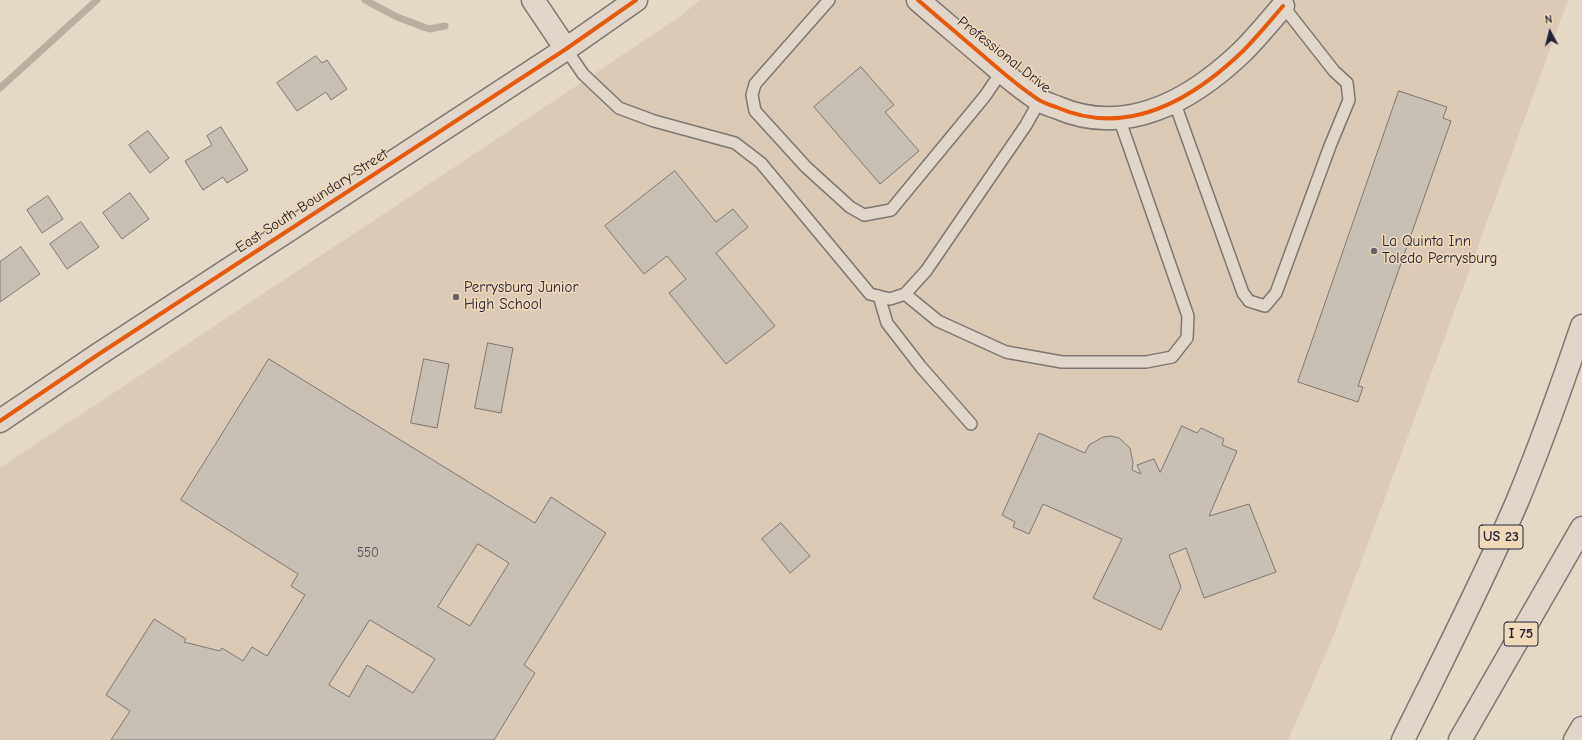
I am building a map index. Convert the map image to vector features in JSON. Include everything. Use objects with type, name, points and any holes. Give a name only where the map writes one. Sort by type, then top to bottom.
[{"type":"main road","points":[[533,0],[566,48]]},
{"type":"main road","name":"East South Boundary Street","points":[[0,421],[99,354],[566,48],[636,0]]},
{"type":"main road","name":"Professional Drive","points":[[918,0],[1002,72],[1040,100],[1064,111],[1083,117],[1106,119],[1132,117],[1149,112],[1184,96],[1243,51],[1283,6]]},
{"type":"main road","name":"US 23","points":[[1403,740],[1465,616],[1517,502],[1557,402],[1582,326]]},
{"type":"main road","name":"I 75","points":[[1460,740],[1582,528]]},
{"type":"main road","points":[[1576,740],[1582,728]]},
{"type":"lane","points":[[829,0],[755,84],[752,96],[755,111],[806,167],[850,207],[864,215],[891,210],[981,102],[1002,72]]},
{"type":"lane","points":[[1174,101],[1243,293],[1249,301],[1265,306],[1276,293],[1348,100],[1347,83],[1334,71],[1283,6]]},
{"type":"lane","points":[[566,48],[583,74],[619,108],[654,122],[735,143],[761,163],[870,294],[890,300],[905,294],[926,271],[1026,125],[1040,100]]},
{"type":"lane","points":[[905,294],[938,321],[1006,352],[1062,362],[1146,362],[1172,357],[1187,338],[1188,316],[1119,118]]},
{"type":"lane","points":[[879,296],[888,322],[921,368],[971,424]]},
{"type":"shaded area","points":[[700,0],[1568,0],[1446,334],[1331,642],[1288,740],[0,740],[0,468],[515,127],[682,15]]},
{"type":"building","points":[[316,56],[322,63],[327,60],[347,89],[331,100],[326,92],[297,111],[277,83]]},
{"type":"building","points":[[861,67],[894,105],[885,112],[919,151],[880,184],[814,107]]},
{"type":"building","name":"La Quinta Inn Toledo Perrysburg","points":[[1399,91],[1447,107],[1443,118],[1451,121],[1358,386],[1363,387],[1358,402],[1298,382]]},
{"type":"building","points":[[221,127],[248,170],[227,183],[223,177],[203,190],[185,161],[212,145],[207,136]]},
{"type":"building","points":[[148,131],[169,158],[150,173],[129,145]]},
{"type":"building","points":[[675,171],[716,222],[733,209],[748,227],[716,253],[775,326],[726,364],[669,293],[686,279],[667,256],[644,274],[605,226]]},
{"type":"building","points":[[130,193],[149,219],[122,239],[103,213]]},
{"type":"building","points":[[48,196],[63,219],[42,233],[27,210]]},
{"type":"building","points":[[81,222],[99,247],[67,269],[50,244]]},
{"type":"building","points":[[21,247],[40,274],[0,302],[0,262]]},
{"type":"building","points":[[488,343],[513,348],[501,413],[475,408]]},
{"type":"building","points":[[269,359],[535,523],[551,497],[606,533],[524,665],[535,673],[494,740],[111,740],[130,711],[106,695],[154,619],[186,639],[184,642],[220,651],[222,648],[243,661],[252,647],[267,656],[305,595],[291,586],[298,574],[181,500]],"holes":[[[478,544],[509,563],[470,626],[438,607]],[[370,620],[435,659],[413,693],[367,665],[349,697],[329,685]]]},
{"type":"building","points":[[424,359],[449,364],[437,428],[411,423]]},
{"type":"building","points":[[1182,426],[1197,433],[1201,428],[1224,439],[1222,445],[1237,451],[1209,516],[1249,504],[1276,572],[1204,598],[1186,548],[1169,555],[1181,587],[1161,630],[1093,598],[1122,539],[1043,504],[1029,534],[1013,527],[1015,522],[1002,515],[1039,433],[1085,453],[1089,445],[1103,437],[1111,436],[1119,438],[1130,448],[1133,463],[1132,470],[1141,474],[1137,465],[1154,459],[1160,472]]},
{"type":"building","points":[[781,523],[810,556],[790,573],[762,539]]},
{"type":"waterway","points":[[0,88],[97,0]]},
{"type":"waterway","points":[[365,0],[397,17],[429,29],[445,26]]},
{"type":"cycle path","points":[[0,421],[99,354],[566,49],[636,0]]},
{"type":"cycle path","points":[[918,0],[1006,75],[1039,100],[1082,116],[1108,118],[1132,116],[1157,109],[1202,85],[1243,51],[1283,6]]},
{"type":"place","name":"La Quinta Inn Toledo Perrysburg","points":[[1374,251]]},
{"type":"place","name":"Perrysburg Junior High School","points":[[456,297]]}]
